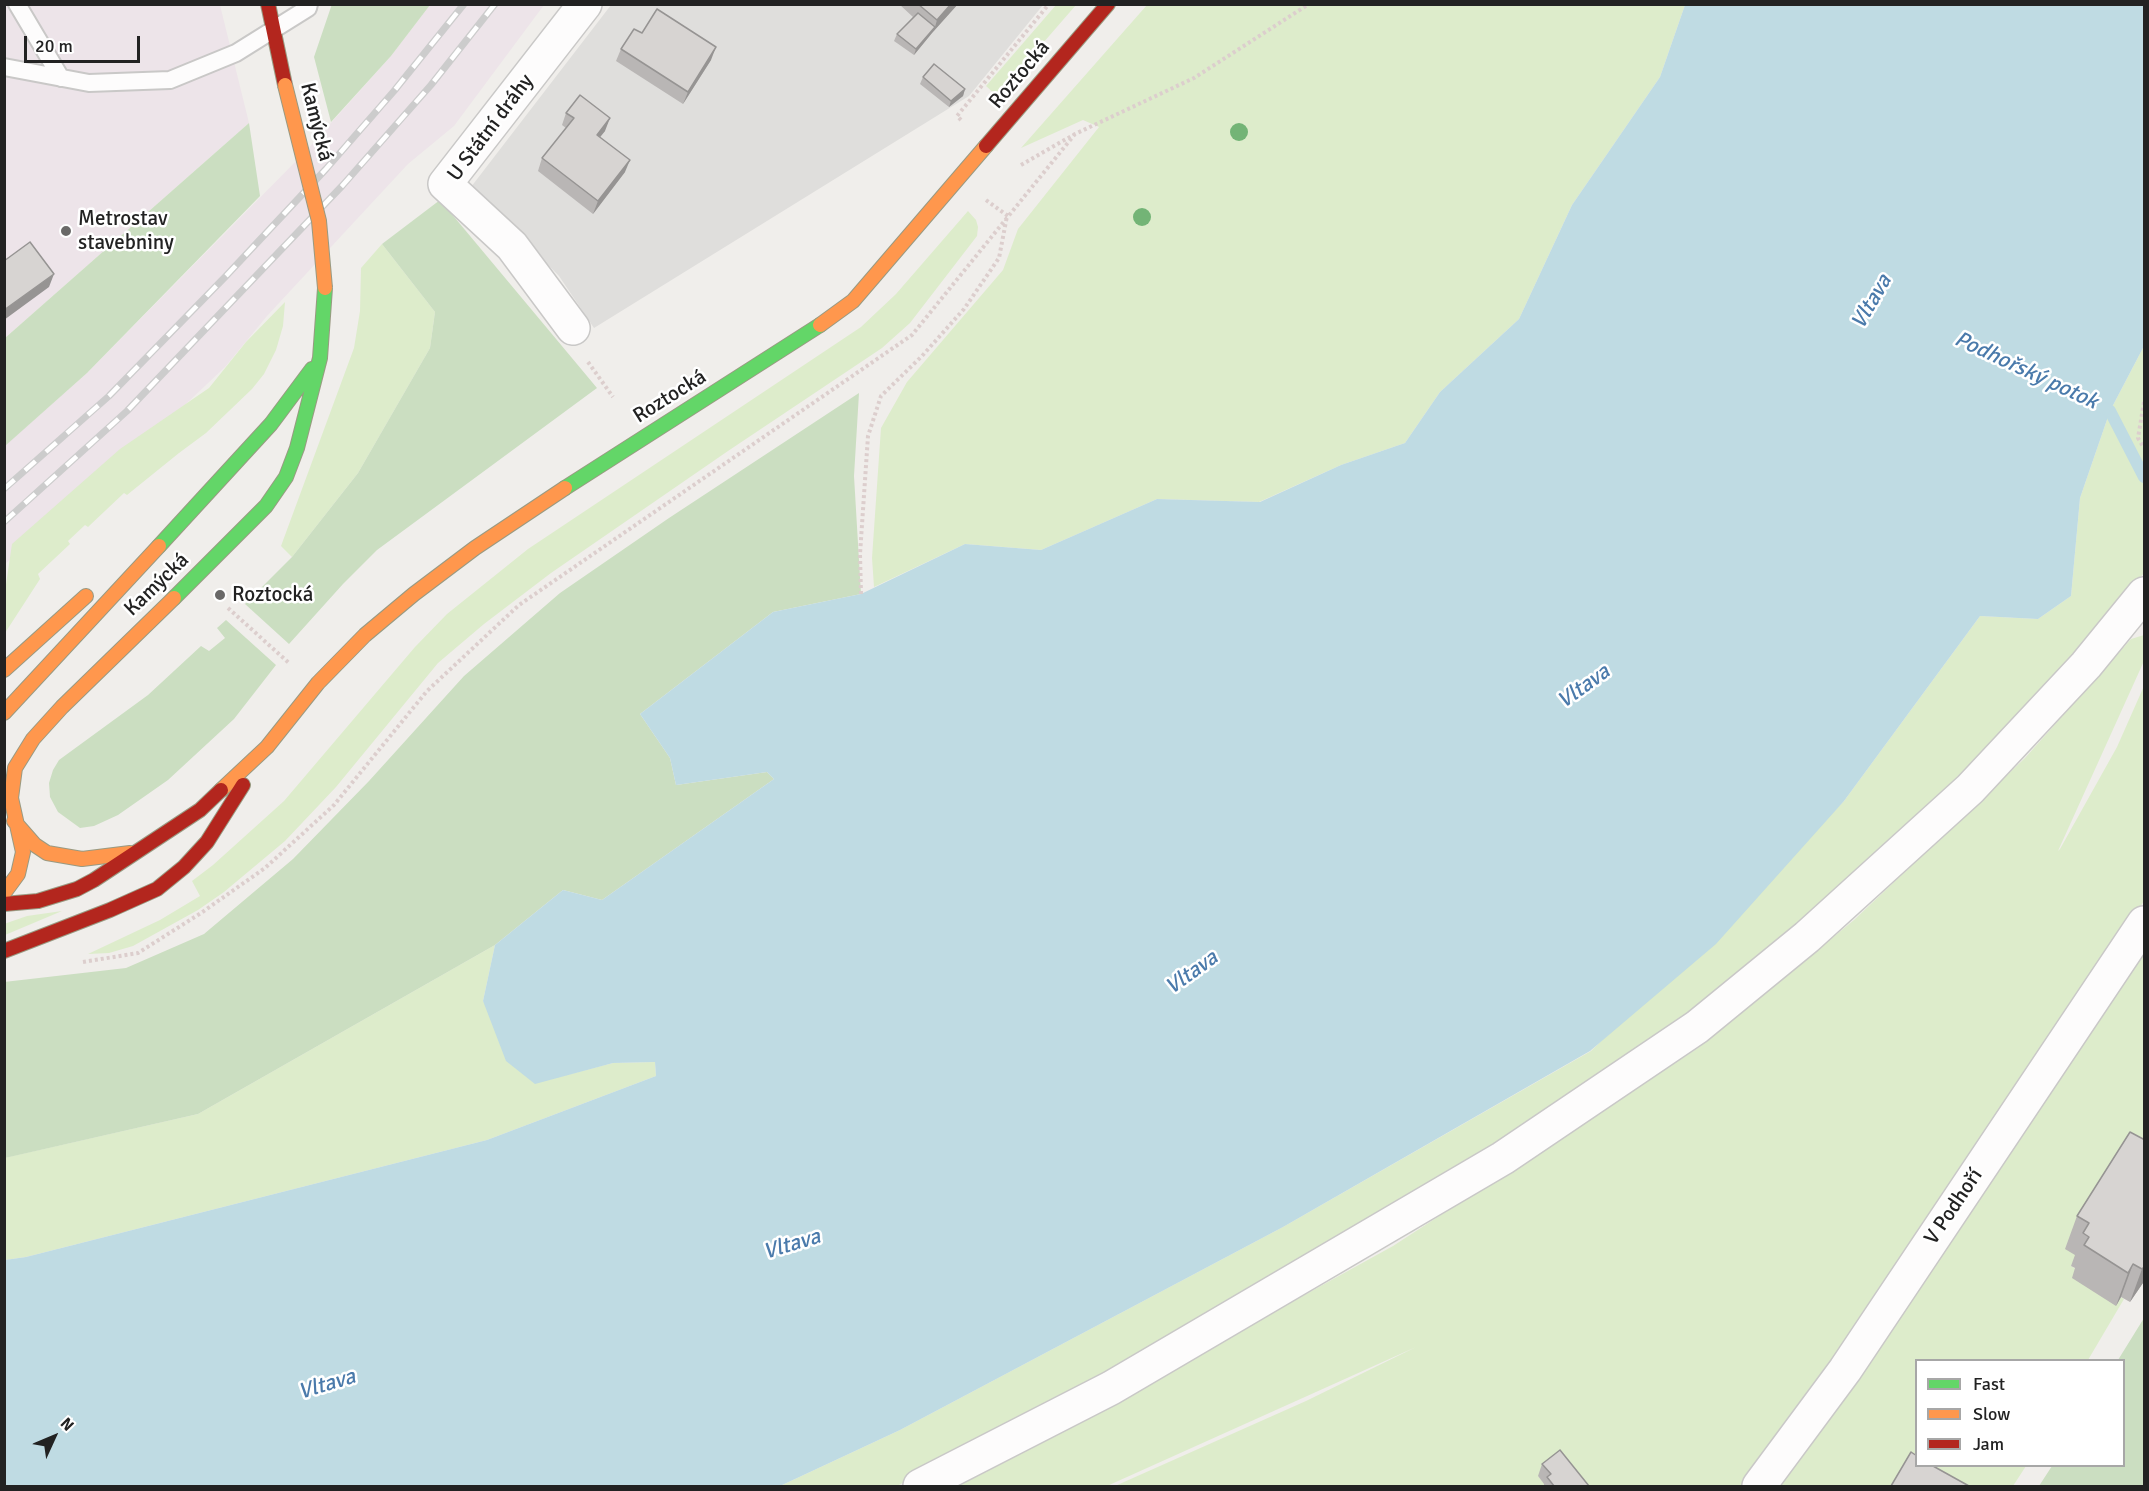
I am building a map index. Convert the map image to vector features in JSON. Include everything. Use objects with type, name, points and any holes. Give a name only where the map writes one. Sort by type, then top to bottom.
[{"type":"main road","name":"Kamýcká","points":[[4,892],[15,881],[23,852],[10,798],[12,781],[15,768],[33,739],[62,707],[266,506],[286,477],[297,448],[320,358],[325,288],[319,221],[285,85],[268,4]]},
{"type":"main road","name":"Roztocká","points":[[4,904],[38,900],[76,889],[94,880],[200,810],[267,747],[318,683],[365,635],[414,594],[543,502],[814,330],[853,301],[1108,4]]},
{"type":"main road","name":"Kamýcká","points":[[4,713],[271,424],[320,358]]},
{"type":"main road","points":[[127,560],[207,495]]},
{"type":"main road","points":[[4,670],[92,590]]},
{"type":"main road","points":[[4,951],[110,910],[157,889],[184,867],[207,842],[267,747]]},
{"type":"main road","name":"Kamýcká","points":[[4,809],[18,828]]},
{"type":"main road","name":"Roztocká","points":[[18,828],[47,853],[64,858],[82,859],[135,853]]},
{"type":"street","name":"U Státní dráhy","points":[[573,328],[512,246],[445,184],[585,4]]},
{"type":"street","points":[[920,1486],[1111,1388],[1503,1158],[1697,1027],[1807,937],[1970,789],[2086,665],[2145,594]]},
{"type":"street","name":"V Podhoří","points":[[1759,1486],[1845,1370],[2145,923]]},
{"type":"lane","points":[[17,4],[61,78]]},
{"type":"lane","points":[[4,67],[89,83],[170,80],[236,53],[274,31],[308,8],[309,4]]},
{"type":"path","points":[[965,126],[957,116],[1049,4]]},
{"type":"path","points":[[1018,167],[1075,134],[1194,78],[1309,4]]},
{"type":"path","points":[[78,962],[138,953],[201,914],[265,868],[334,805],[427,692],[519,606],[912,335],[1075,134]]},
{"type":"path","points":[[861,594],[860,555],[868,436],[881,396],[922,356],[964,309],[999,258],[1008,216]]},
{"type":"path","points":[[588,363],[613,397]]},
{"type":"path","points":[[2145,402],[2138,438],[2145,448]]},
{"type":"path","points":[[228,608],[290,663]]},
{"type":"shaded area","name":"Metrostav stavebniny","points":[[5,5],[220,5],[249,123],[5,338]]},
{"type":"shaded area","points":[[430,5],[544,5],[454,126],[408,164],[267,316],[225,367],[150,438],[5,564],[4,446],[87,373],[305,152],[391,56]]},
{"type":"shaded area","points":[[611,5],[1043,5],[969,96],[594,328],[559,276],[471,187]]},
{"type":"green space","points":[[332,4],[430,5],[391,56],[331,122],[314,57]]},
{"type":"green space","points":[[1056,5],[1076,5],[997,96],[986,86]]},
{"type":"green space","points":[[1147,5],[1685,5],[1660,77],[1572,205],[1519,319],[1440,392],[1405,443],[1341,465],[1259,502],[1157,499],[1041,550],[965,544],[874,587],[872,558],[881,428],[907,382],[1003,270],[1018,229],[1099,127],[1083,120],[1021,148]]},
{"type":"green space","points":[[249,123],[260,196],[87,373],[5,446],[5,338]]},
{"type":"green space","points":[[440,200],[597,388],[377,550],[289,644],[245,604],[292,557],[358,473],[430,348],[435,312],[382,244]]},
{"type":"green space","points":[[968,211],[976,220],[977,236],[910,323],[882,348],[551,573],[484,624],[438,663],[336,787],[285,841],[224,892],[198,910],[133,946],[109,953],[88,954],[160,920],[200,896],[192,881],[284,801],[415,647],[447,614],[528,549],[861,327],[896,294]]},
{"type":"green space","points":[[382,244],[435,312],[430,348],[358,473],[292,557],[281,546],[354,348],[360,311],[361,268]]},
{"type":"green space","points":[[285,302],[283,326],[276,350],[264,374],[252,389],[206,433],[127,495],[124,493],[88,527],[85,525],[68,541],[70,544],[38,574],[40,579],[5,633],[5,591],[12,544],[120,449],[209,388],[246,342]]},
{"type":"green space","points":[[2144,346],[2144,573],[1964,782],[1691,1021],[1309,1261],[897,1486],[780,1486],[900,1430],[1283,1227],[1591,1051],[1844,801],[1980,616],[2038,619],[2071,596],[2080,498],[2110,411]]},
{"type":"green space","points":[[859,393],[854,476],[861,594],[773,612],[640,714],[670,758],[676,785],[767,772],[774,779],[602,900],[563,890],[495,945],[198,1114],[5,1158],[4,982],[126,968],[204,934],[293,859],[369,781],[464,676],[560,593]]},
{"type":"green space","points":[[226,620],[276,665],[234,719],[168,780],[118,815],[94,826],[80,828],[58,812],[50,797],[49,783],[59,760],[148,695],[201,646],[209,651],[225,638],[217,628]]},
{"type":"green space","points":[[2144,635],[2144,661],[2058,851],[2117,747],[2144,686],[2144,901],[1759,1486],[1575,1486],[1538,1476],[1546,1486],[1115,1486],[1306,1401],[1416,1347],[1107,1486],[959,1486],[1393,1246],[1698,1048],[1854,920],[2025,758],[2131,639]]},
{"type":"green space","points":[[62,911],[5,935],[4,924],[27,916]]},
{"type":"green space","points":[[495,945],[483,1001],[535,1083],[613,1063],[655,1062],[656,1076],[487,1140],[26,1257],[5,1260],[4,1158],[198,1114]]},
{"type":"green space","points":[[2144,947],[2144,1181],[2077,1256],[2071,1266],[2124,1299],[2089,1359],[1915,1359],[1915,1467],[2025,1467],[2013,1486],[1780,1486],[2087,1027]]},
{"type":"green space","points":[[2144,1318],[2144,1486],[2039,1486],[2051,1467],[2125,1467],[2125,1359],[2119,1359]]},
{"type":"water","name":"Vltava","points":[[1685,5],[2144,5],[2144,346],[2110,411],[2080,498],[2071,596],[2038,619],[1980,616],[1844,801],[1716,944],[1590,1051],[1283,1227],[900,1430],[780,1486],[5,1486],[5,1260],[26,1257],[487,1140],[656,1076],[655,1062],[613,1063],[535,1084],[506,1061],[483,1001],[495,945],[563,890],[602,900],[774,779],[767,772],[676,785],[670,758],[640,714],[773,612],[861,594],[965,544],[1041,550],[1157,499],[1260,502],[1341,465],[1405,443],[1440,392],[1519,319],[1572,205],[1660,77]]},
{"type":"building","points":[[918,4],[951,4],[937,20]]},
{"type":"building","points":[[657,9],[716,47],[688,92],[621,49],[634,29],[642,33]]},
{"type":"building","points":[[918,13],[935,27],[916,49],[897,34]]},
{"type":"building","points":[[934,64],[965,89],[951,101],[923,77]]},
{"type":"building","points":[[580,95],[610,118],[597,135],[630,160],[598,201],[542,158],[574,118],[566,113]]},
{"type":"building","points":[[30,242],[54,274],[4,310],[4,261]]},
{"type":"building","points":[[2130,1132],[2145,1140],[2145,1266],[2142,1269],[2133,1264],[2128,1273],[2084,1245],[2089,1237],[2083,1233],[2089,1223],[2077,1216]]},
{"type":"building","points":[[1560,1450],[1589,1486],[1554,1486],[1547,1477],[1551,1474],[1542,1464]]},
{"type":"building","points":[[1911,1452],[1915,1455],[1915,1467],[1935,1467],[1969,1486],[1891,1486]]},
{"type":"waterway","name":"Podhořský potok","points":[[2097,405],[2110,411],[2144,477]]},
{"type":"railway","points":[[4,489],[109,396],[226,276],[326,169],[394,91],[464,4]]},
{"type":"railway","points":[[4,522],[127,411],[342,186],[431,85],[495,4]]},
{"type":"traffic: fast","points":[[174,598],[266,506],[286,477],[297,448],[320,358],[325,288]]},
{"type":"traffic: fast","points":[[565,488],[820,325]]},
{"type":"traffic: fast","points":[[159,546],[271,424],[312,369]]},
{"type":"traffic: slow","points":[[285,85],[319,221],[325,288]]},
{"type":"traffic: slow","points":[[820,325],[853,301],[986,146]]},
{"type":"traffic: slow","points":[[221,790],[267,747],[318,683],[365,635],[475,548],[565,488]]},
{"type":"traffic: slow","points":[[4,713],[159,546]]},
{"type":"traffic: slow","points":[[4,670],[86,596]]},
{"type":"traffic: slow","points":[[4,893],[18,874],[23,852],[11,798],[15,768],[33,739],[62,707],[174,598]]},
{"type":"traffic: slow","points":[[14,821],[35,845],[47,853],[82,859],[130,853]]},
{"type":"traffic: jam","points":[[268,4],[285,85]]},
{"type":"traffic: jam","points":[[986,146],[1108,4]]},
{"type":"traffic: jam","points":[[4,951],[110,910],[157,889],[184,867],[207,842],[243,785]]},
{"type":"traffic: jam","points":[[4,904],[38,901],[77,889],[200,810],[221,790]]},
{"type":"place","name":"Metrostav stavebniny","points":[[66,231]]},
{"type":"place","name":"Roztocká","points":[[220,595]]}]
